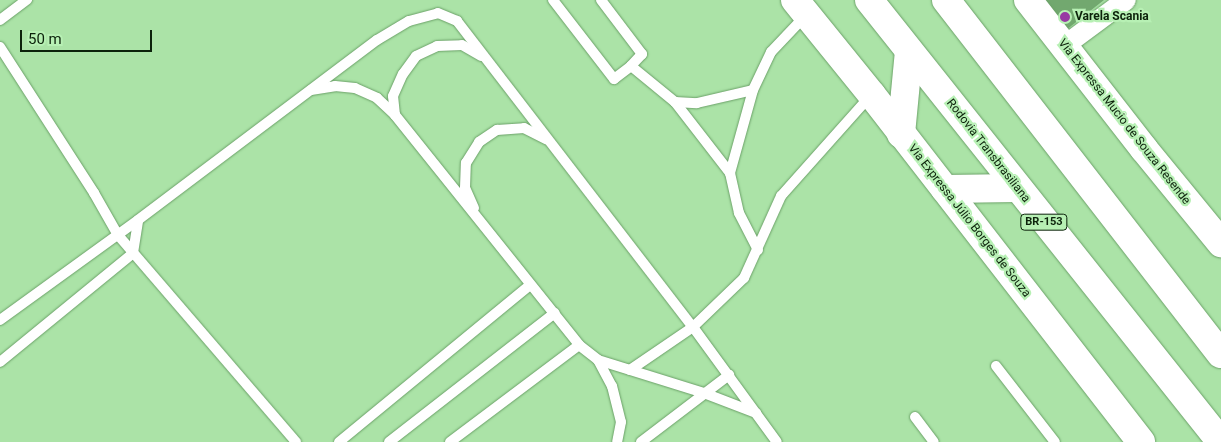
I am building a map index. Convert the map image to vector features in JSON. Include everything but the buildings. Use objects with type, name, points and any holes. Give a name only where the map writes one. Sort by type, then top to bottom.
[{"type":"main road","name":"Rodovia Transbrasiliana","points":[[869,0],[1016,188],[1221,442]]},
{"type":"main road","points":[[946,0],[1221,354]]},
{"type":"main road","name":"Via Expressa Mucio de Souza Resende","points":[[1028,0],[1144,150],[1221,243]]},
{"type":"main road","name":"Via Expressa Júlio Borges de Souza","points":[[801,7],[872,94],[901,134],[1141,442]]},
{"type":"main road","points":[[901,134],[909,51]]},
{"type":"main road","points":[[945,189],[1016,188]]},
{"type":"street","points":[[1064,46],[1126,0]]},
{"type":"lane","points":[[0,20],[27,0]]},
{"type":"lane","points":[[553,0],[614,79],[631,66],[642,54],[601,0]]},
{"type":"lane","points":[[730,173],[753,90],[771,52],[801,7]]},
{"type":"lane","points":[[0,320],[118,236],[377,40],[409,21],[438,13],[457,20],[693,327],[777,442]]},
{"type":"lane","points":[[395,115],[393,96],[402,74],[416,56],[437,46],[462,45],[486,59]]},
{"type":"lane","points":[[0,46],[94,193],[118,236],[296,442]]},
{"type":"lane","points":[[631,66],[675,102],[730,173],[739,213],[758,250]]},
{"type":"lane","points":[[310,90],[335,86],[355,88],[377,98],[395,115],[579,345],[598,360],[704,393],[756,413]]},
{"type":"lane","points":[[675,102],[697,103],[753,90]]},
{"type":"lane","points":[[630,370],[693,327],[744,278],[781,196],[872,94]]},
{"type":"lane","points":[[480,222],[465,188],[466,163],[479,142],[497,130],[524,128],[550,141]]},
{"type":"lane","points":[[0,362],[133,253],[138,220]]},
{"type":"lane","points":[[339,442],[530,285]]},
{"type":"lane","points":[[389,442],[555,314]]},
{"type":"lane","points":[[450,442],[579,345]]},
{"type":"lane","points":[[598,360],[612,386],[621,422],[617,442]]},
{"type":"lane","points":[[996,366],[1055,442]]},
{"type":"lane","points":[[641,442],[729,375]]},
{"type":"lane","points":[[915,417],[934,442]]},
{"type":"place","name":"Varela Scania","points":[[1065,17]]}]
